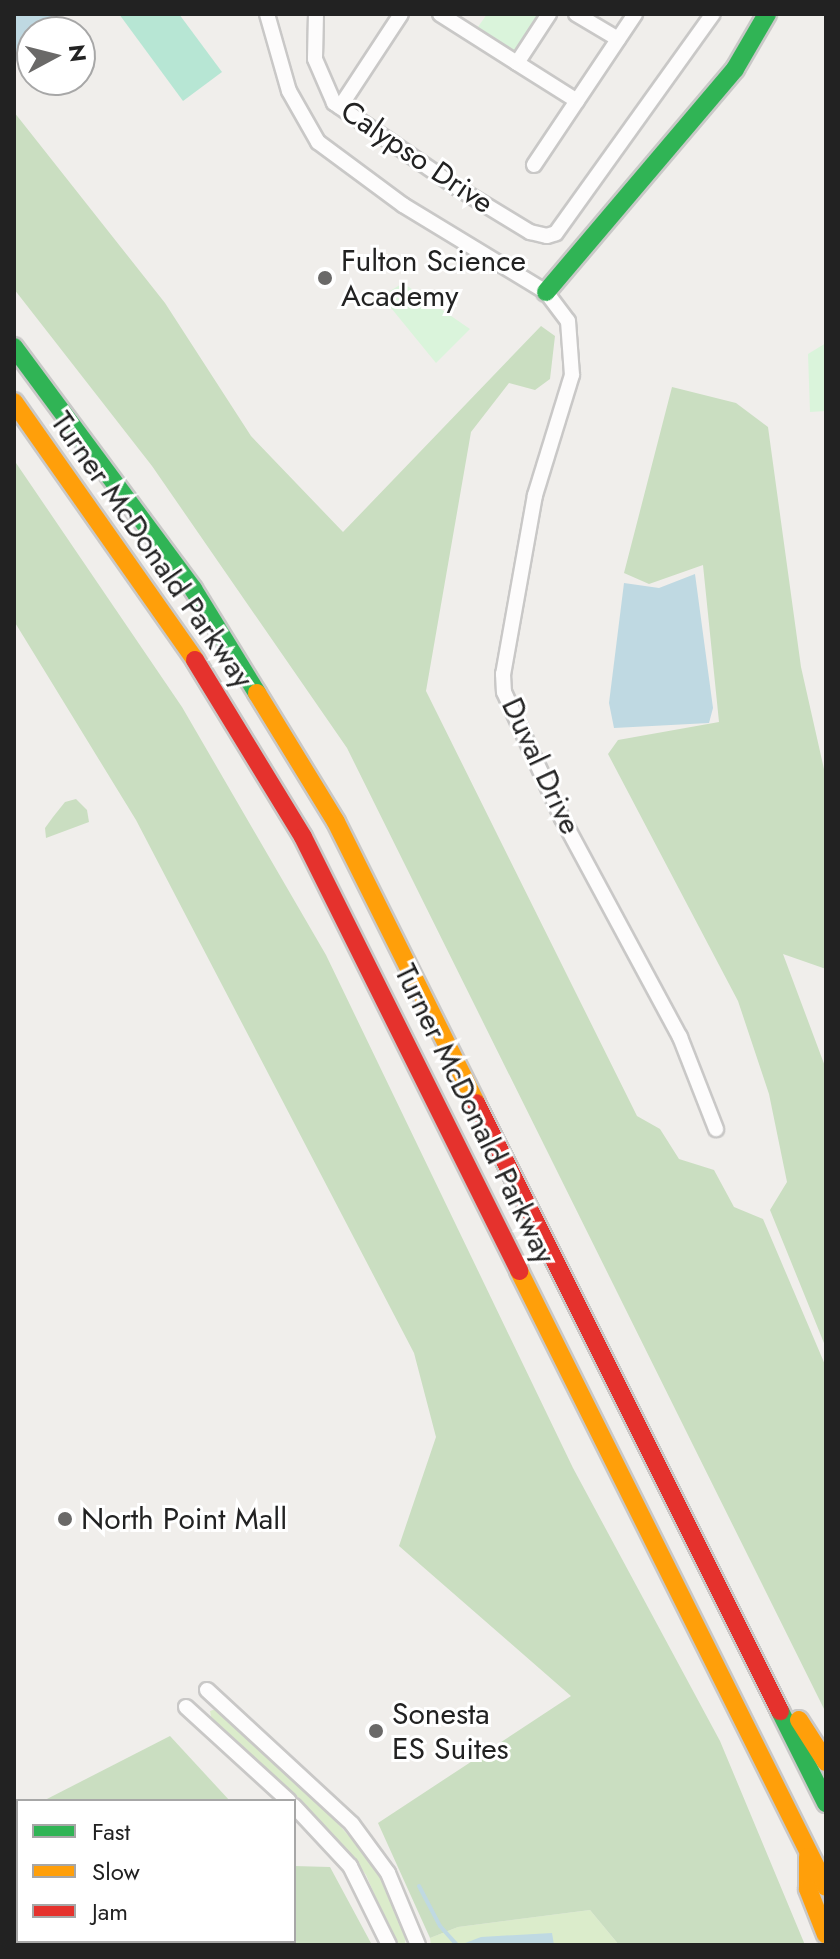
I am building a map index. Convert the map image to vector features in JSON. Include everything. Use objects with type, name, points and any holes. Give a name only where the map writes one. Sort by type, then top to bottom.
[{"type":"main road","points":[[546,292],[735,69],[767,14]]},
{"type":"main road","name":"Turner McDonald Parkway","points":[[14,347],[177,566],[336,822],[826,1803]]},
{"type":"main road","name":"Turner McDonald Parkway","points":[[14,402],[163,608],[303,837],[826,1887]]},
{"type":"main road","points":[[754,1655],[826,1762]]},
{"type":"main road","points":[[808,1851],[808,1889],[826,1935]]},
{"type":"street","points":[[267,14],[289,91],[303,122],[327,151],[403,205],[546,292]]},
{"type":"street","name":"Calypso Drive","points":[[316,14],[315,59],[340,107],[456,187],[530,232],[547,236],[556,233],[713,14]]},
{"type":"street","points":[[340,107],[401,14]]},
{"type":"street","points":[[440,14],[577,101]]},
{"type":"street","points":[[517,63],[549,14]]},
{"type":"street","points":[[576,14],[618,39]]},
{"type":"street","points":[[534,165],[635,14]]},
{"type":"street","name":"Duval Drive","points":[[546,292],[568,321],[572,375],[535,495],[503,674],[504,692],[562,818],[680,1037],[716,1129]]},
{"type":"street","points":[[207,1690],[359,1832],[388,1873],[418,1945]]},
{"type":"street","points":[[186,1707],[287,1799]]},
{"type":"street","points":[[296,1808],[350,1866],[389,1945]]},
{"type":"green space","points":[[119,14],[179,14],[222,72],[183,101]]},
{"type":"green space","points":[[487,14],[542,14],[516,53],[478,27]]},
{"type":"green space","points":[[14,112],[165,303],[251,436],[343,532],[541,326],[555,336],[550,379],[535,390],[509,383],[471,432],[426,691],[637,1116],[660,1129],[679,1159],[714,1170],[734,1207],[763,1219],[826,1367],[826,1713],[347,748],[152,466],[14,289]]},
{"type":"green space","points":[[403,283],[470,329],[436,363],[387,303],[387,293]]},
{"type":"green space","points":[[826,343],[826,411],[810,412],[808,354]]},
{"type":"green space","points":[[672,387],[736,403],[768,427],[801,667],[826,778],[826,969],[783,954],[826,1069],[826,1348],[770,1210],[787,1182],[769,1094],[738,1001],[608,754],[618,740],[719,722],[703,565],[649,584],[624,573]]},
{"type":"green space","points":[[14,460],[182,707],[326,955],[573,1468],[720,1741],[805,1945],[619,1945],[590,1910],[458,1927],[430,1938],[378,1823],[571,1696],[399,1546],[436,1437],[414,1353],[136,820],[14,621]]},
{"type":"green space","points":[[76,799],[87,810],[89,822],[46,838],[45,828],[53,817],[65,802]]},
{"type":"green space","points":[[219,1708],[316,1799],[372,1862],[393,1897],[406,1931],[405,1945],[395,1942],[366,1875],[333,1834],[212,1722],[210,1711]]},
{"type":"green space","points":[[170,1736],[228,1799],[47,1799]]},
{"type":"green space","points":[[296,1866],[330,1867],[372,1945],[14,1945],[16,1880],[16,1943],[296,1943]]},
{"type":"green space","points":[[590,1910],[619,1945],[431,1945],[430,1938],[458,1927]]},
{"type":"water","points":[[14,14],[53,14],[16,16],[14,62]]},
{"type":"water","points":[[695,574],[713,708],[709,723],[614,728],[609,703],[624,583],[659,588]]},
{"type":"water","points":[[552,1933],[554,1945],[460,1945],[481,1937]]},
{"type":"waterway","points":[[419,1886],[440,1926],[457,1945]]},
{"type":"traffic: fast","points":[[546,292],[735,69],[767,14]]},
{"type":"traffic: fast","points":[[14,347],[193,589],[257,693]]},
{"type":"traffic: fast","points":[[780,1711],[826,1803]]},
{"type":"traffic: slow","points":[[14,402],[195,660]]},
{"type":"traffic: slow","points":[[257,693],[336,822],[476,1103]]},
{"type":"traffic: slow","points":[[519,1271],[826,1887]]},
{"type":"traffic: slow","points":[[799,1720],[826,1762]]},
{"type":"traffic: slow","points":[[808,1857],[808,1889],[826,1935]]},
{"type":"traffic: jam","points":[[195,660],[303,837],[519,1271]]},
{"type":"traffic: jam","points":[[476,1103],[780,1711]]},
{"type":"place","name":"Fulton Science Academy","points":[[325,278]]},
{"type":"place","name":"North Point Mall","points":[[65,1519]]},
{"type":"place","name":"Sonesta ES Suites","points":[[376,1731]]}]
